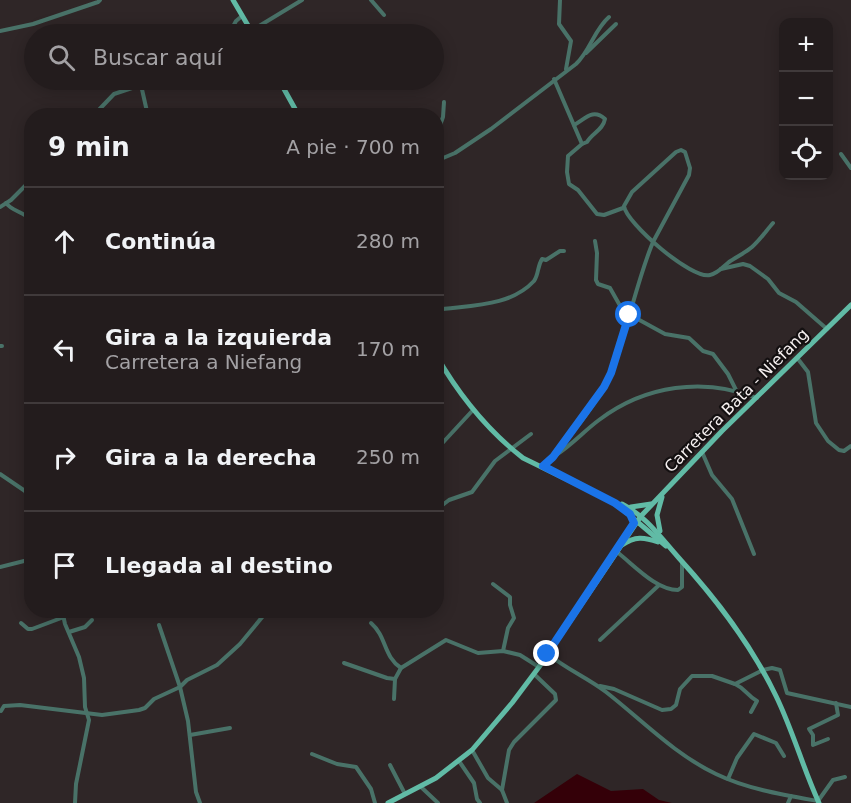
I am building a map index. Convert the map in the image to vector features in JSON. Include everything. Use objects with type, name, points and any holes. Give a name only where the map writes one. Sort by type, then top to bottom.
[{"type":"main road","points":[[233,0],[247,24]]},
{"type":"main road","points":[[285,90],[295,108]]},
{"type":"main road","name":"Carretera Bata - Niefang","points":[[388,803],[421,787],[472,750],[539,667],[639,518],[701,452],[851,305]]},
{"type":"main road","points":[[444,368],[472,410],[510,448],[523,458],[615,503],[639,518],[682,562],[734,623],[763,670],[777,698],[819,802]]},
{"type":"main road","points":[[661,536],[657,514],[665,489]]},
{"type":"main road","points":[[615,503],[632,507],[652,503]]},
{"type":"main road","points":[[622,504],[661,536],[668,547]]},
{"type":"main road","points":[[630,514],[634,523],[632,529]]},
{"type":"main road","points":[[618,550],[636,538],[645,538],[668,547]]},
{"type":"street","points":[[31,24],[100,0]]},
{"type":"street","points":[[266,24],[302,0]]},
{"type":"street","points":[[371,0],[384,15]]},
{"type":"street","points":[[560,0],[559,24],[571,41],[565,70]]},
{"type":"street","points":[[234,24],[242,16]]},
{"type":"street","points":[[585,54],[609,16]]},
{"type":"street","points":[[444,158],[491,129],[565,70],[576,64],[616,24]]},
{"type":"street","points":[[0,31],[24,26]]},
{"type":"street","points":[[554,79],[582,144]]},
{"type":"street","points":[[101,108],[114,94],[126,90]]},
{"type":"street","points":[[142,90],[146,108]]},
{"type":"street","points":[[444,102],[444,108]]},
{"type":"street","points":[[553,457],[604,387],[611,373],[636,288],[654,242],[690,168],[685,152],[681,150],[676,152],[642,182],[626,200],[623,208],[604,215],[597,214],[579,190],[569,184],[568,156],[602,128],[605,119],[598,114],[593,114],[574,125]]},
{"type":"street","points":[[841,154],[851,168]]},
{"type":"street","points":[[0,207],[24,186]]},
{"type":"street","points":[[6,203],[11,210],[24,216]]},
{"type":"street","points":[[623,208],[654,242],[696,274],[707,276],[713,275],[752,247],[773,223]]},
{"type":"street","points":[[595,241],[596,280],[598,284],[610,288],[623,311],[665,334],[684,336],[695,342],[702,351],[713,354],[728,374],[736,390]]},
{"type":"street","points":[[444,309],[497,303],[518,294],[519,290],[535,279],[542,259],[546,260],[560,250],[564,251]]},
{"type":"street","points":[[720,269],[743,264],[750,266],[768,279],[779,293],[796,302],[828,329]]},
{"type":"street","points":[[798,359],[807,372],[816,423],[828,441],[839,450],[844,451],[851,446]]},
{"type":"street","points":[[543,466],[600,419],[625,403],[653,392],[689,386],[712,386],[736,390],[757,398]]},
{"type":"street","points":[[444,441],[472,410]]},
{"type":"street","points":[[444,504],[472,492],[495,461],[531,434]]},
{"type":"street","points":[[701,452],[712,475],[732,499],[754,554]]},
{"type":"street","points":[[0,474],[24,490]]},
{"type":"street","points":[[618,550],[658,586],[672,590],[682,587],[682,562]]},
{"type":"street","points":[[0,567],[24,561]]},
{"type":"street","points":[[493,584],[510,597],[514,618],[508,628],[503,651]]},
{"type":"street","points":[[600,640],[658,586]]},
{"type":"street","points":[[21,623],[32,629],[61,618]]},
{"type":"street","points":[[64,618],[80,657],[88,729],[78,770],[75,803]]},
{"type":"street","points":[[1,711],[4,706],[20,705],[87,715],[116,715],[139,710],[154,699],[217,665],[240,644],[261,618]]},
{"type":"street","points":[[69,632],[85,627],[92,620]]},
{"type":"street","points":[[371,623],[381,632],[393,663],[401,668]]},
{"type":"street","points":[[159,625],[180,687],[196,792],[200,803]]},
{"type":"street","points":[[394,699],[395,679],[401,668],[446,640],[478,652],[503,651],[520,655],[539,667]]},
{"type":"street","points":[[547,654],[597,686],[678,751],[706,769],[728,779],[819,802],[833,780],[844,777]]},
{"type":"street","points":[[345,663],[395,679]]},
{"type":"street","points":[[735,684],[772,668],[780,670],[787,693],[851,707]]},
{"type":"street","points":[[502,790],[509,750],[514,742],[556,700],[555,694],[534,673]]},
{"type":"street","points":[[597,686],[614,689],[662,710],[671,709],[676,705],[680,689],[692,676],[712,676],[745,689],[749,697],[757,701],[751,712]]},
{"type":"street","points":[[828,739],[813,745],[813,735],[809,729],[838,715],[836,703]]},
{"type":"street","points":[[189,735],[231,728]]},
{"type":"street","points":[[728,779],[737,758],[754,734],[776,743],[784,756]]},
{"type":"street","points":[[472,750],[488,778],[502,790],[507,803]]},
{"type":"street","points":[[312,754],[337,764],[356,767],[371,789],[375,803]]},
{"type":"street","points":[[459,761],[474,783],[480,803]]},
{"type":"street","points":[[390,765],[405,795]]},
{"type":"street","points":[[421,787],[438,803]]},
{"type":"street","points":[[788,803],[791,796]]},
{"type":"shaded area","points":[[577,774],[611,791],[643,789],[659,800],[672,803],[534,803]]},
{"type":"route","points":[[547,654],[634,523],[630,514],[615,503],[543,466],[553,457],[604,387],[611,373],[629,315]]}]
